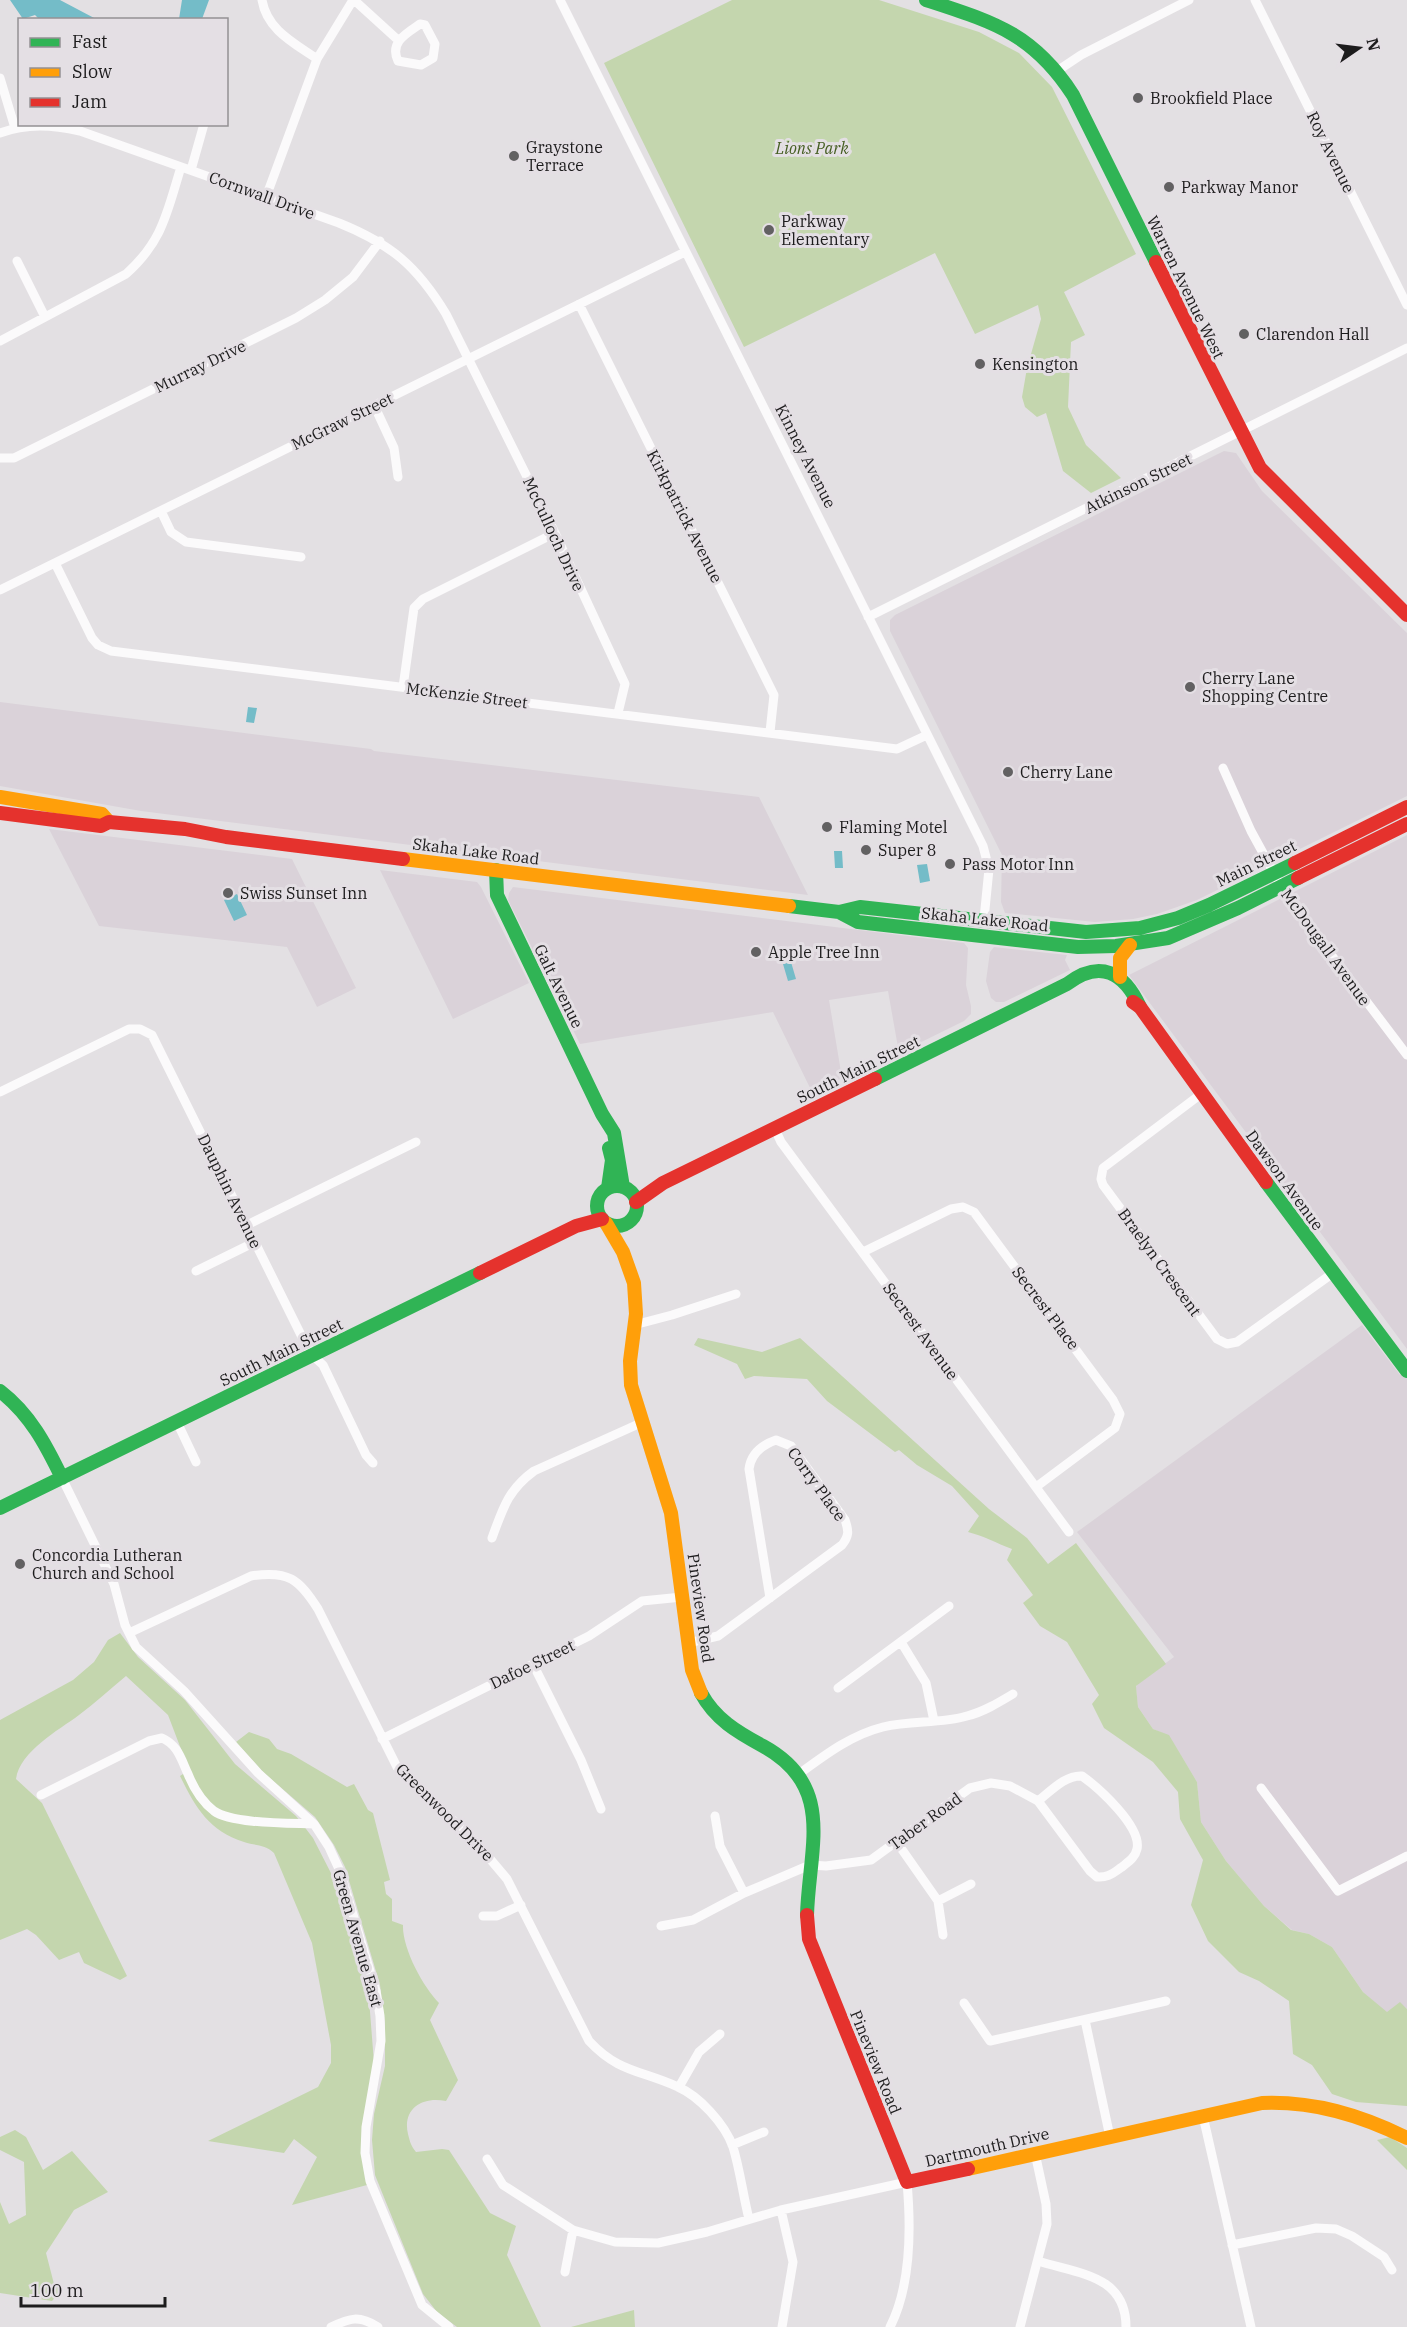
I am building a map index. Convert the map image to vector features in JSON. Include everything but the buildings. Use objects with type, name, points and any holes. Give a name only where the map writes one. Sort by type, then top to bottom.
[{"type":"street","points":[[262,0],[264,14],[275,29],[317,59]]},
{"type":"street","points":[[266,197],[317,59],[353,0],[398,40]]},
{"type":"street","name":"Kinney Avenue","points":[[560,0],[987,858],[989,880],[982,935]]},
{"type":"street","name":"Warren Avenue West","points":[[926,0],[1004,27],[1028,44],[1057,71],[1073,95],[1260,468],[1407,615]]},
{"type":"street","points":[[1057,71],[1081,55],[1189,0]]},
{"type":"street","name":"Roy Avenue","points":[[1255,0],[1407,305]]},
{"type":"street","points":[[420,24],[425,25],[435,44],[435,54],[430,62],[421,65],[398,61],[395,49],[398,40],[420,24]]},
{"type":"street","points":[[0,78],[15,128]]},
{"type":"street","name":"Cornwall Drive","points":[[0,133],[15,128],[59,126],[80,131],[339,223],[380,241],[402,258],[434,293],[469,358]]},
{"type":"street","points":[[0,341],[126,274],[142,260],[163,226],[203,126]]},
{"type":"street","name":"Murray Drive","points":[[0,458],[14,458],[296,318],[325,300],[353,276],[380,241]]},
{"type":"street","name":"McGraw Street","points":[[0,590],[685,252]]},
{"type":"street","points":[[17,261],[45,316]]},
{"type":"street","name":"Kirkpatrick Avenue","points":[[579,304],[774,694],[770,732]]},
{"type":"street","name":"Atkinson Street","points":[[868,617],[1407,348]]},
{"type":"street","name":"McCulloch Drive","points":[[469,358],[555,533],[625,684],[618,713]]},
{"type":"street","points":[[374,405],[394,448],[398,477]]},
{"type":"street","points":[[160,511],[171,531],[186,542],[301,557]]},
{"type":"street","points":[[403,687],[414,608],[423,599],[555,533]]},
{"type":"street","name":"McKenzie Street","points":[[55,563],[92,638],[104,649],[897,749],[927,735]]},
{"type":"street","name":"McDougall Avenue","points":[[1223,768],[1251,831],[1281,887],[1407,1055]]},
{"type":"street","name":"Skaha Lake Road","points":[[0,797],[102,814],[109,822]]},
{"type":"street","name":"Main Street","points":[[1113,931],[1140,928],[1178,918],[1407,807]]},
{"type":"street","name":"Skaha Lake Road","points":[[0,813],[101,826],[109,822],[185,830],[226,837],[839,912],[860,907],[1086,932],[1113,931]]},
{"type":"street","name":"Main Street","points":[[1130,945],[1178,934],[1238,909],[1407,824]]},
{"type":"street","name":"Galt Avenue","points":[[496,870],[495,887],[499,900],[602,1114],[614,1133],[625,1188]]},
{"type":"street","points":[[499,900],[504,883],[514,873]]},
{"type":"street","name":"Skaha Lake Road","points":[[839,912],[858,922],[1078,946],[1130,945]]},
{"type":"street","points":[[1115,978],[1120,958],[1130,945]]},
{"type":"street","name":"South Main Street","points":[[636,1202],[663,1183],[1066,984],[1076,975],[1086,971],[1104,971],[1115,978]]},
{"type":"street","name":"Dawson Avenue","points":[[1115,978],[1135,992],[1140,1007],[1201,1094],[1407,1371]]},
{"type":"street","name":"Dauphin Avenue","points":[[0,1092],[122,1032],[135,1028],[145,1030],[157,1043],[312,1355],[323,1365],[366,1455],[373,1463]]},
{"type":"street","name":"Braelyn Crescent","points":[[1201,1094],[1103,1168],[1101,1179],[1103,1185],[1136,1230],[1217,1339],[1227,1344],[1237,1342],[1333,1273]]},
{"type":"street","name":"Galt Avenue","points":[[602,1114],[612,1160],[608,1188]]},
{"type":"street","name":"Secrest Avenue","points":[[775,1129],[781,1142],[1069,1532]]},
{"type":"street","points":[[247,1225],[416,1142]]},
{"type":"street","name":"South Main Street","points":[[625,1188],[663,1183]]},
{"type":"street","points":[[608,1188],[625,1188],[636,1202],[636,1212],[630,1221],[615,1226],[604,1221],[597,1205],[600,1195],[608,1188]]},
{"type":"street","name":"South Main Street","points":[[576,1226],[597,1205]]},
{"type":"street","name":"Secrest Place","points":[[863,1252],[951,1209],[963,1207],[974,1212],[1113,1400],[1120,1414],[1115,1428],[1036,1487]]},
{"type":"street","name":"South Main Street","points":[[0,1508],[576,1226],[604,1221]]},
{"type":"street","name":"Pineview Road","points":[[604,1221],[627,1262],[636,1296],[630,1376],[670,1505],[688,1643],[698,1687],[713,1711],[737,1732],[780,1754],[799,1774],[808,1791],[812,1809],[806,1920],[809,1939],[907,2182]]},
{"type":"street","name":"Pineview Road","points":[[627,1262],[630,1221]]},
{"type":"street","points":[[196,1271],[255,1242]]},
{"type":"street","points":[[634,1325],[736,1294]]},
{"type":"street","points":[[0,1391],[16,1404],[34,1426],[62,1478]]},
{"type":"street","points":[[177,1422],[196,1462]]},
{"type":"street","points":[[492,1538],[502,1509],[519,1483],[534,1471],[643,1422]]},
{"type":"street","name":"Corry Place","points":[[688,1643],[718,1636],[770,1598],[842,1545],[847,1539],[849,1530],[845,1520],[791,1446],[776,1440],[755,1452],[750,1459],[749,1469],[770,1598]]},
{"type":"street","name":"Green Avenue East","points":[[62,1478],[114,1584],[129,1633],[136,1647],[184,1690],[258,1773],[314,1824],[329,1847],[340,1871],[376,1991],[381,2041],[366,2127],[365,2153],[370,2181],[422,2305],[449,2327]]},
{"type":"street","name":"Greenwood Drive","points":[[129,1633],[251,1576],[271,1573],[291,1579],[305,1588],[318,1609],[397,1767],[494,1861],[521,1905],[589,2040],[603,2054],[625,2069],[679,2087],[699,2100],[715,2117],[732,2145],[749,2219]]},
{"type":"street","name":"Dafoe Street","points":[[382,1739],[589,1636],[642,1601],[682,1598]]},
{"type":"street","points":[[838,1688],[949,1606]]},
{"type":"street","points":[[901,1642],[926,1683],[934,1721]]},
{"type":"street","points":[[532,1664],[581,1760],[601,1809]]},
{"type":"street","points":[[799,1774],[830,1751],[865,1732],[894,1725],[968,1716],[1012,1694]]},
{"type":"street","points":[[41,1795],[149,1741],[162,1738],[172,1742],[195,1792],[216,1813],[252,1821],[314,1824]]},
{"type":"street","name":"Taber Road","points":[[810,1865],[826,1866],[871,1860],[970,1788],[990,1783],[1010,1786],[1038,1801],[1089,1871],[1097,1877],[1110,1875],[1132,1859],[1136,1853],[1137,1839],[1117,1807],[1082,1776],[1067,1779],[1038,1801]]},
{"type":"street","points":[[1262,1788],[1338,1891],[1407,1856]]},
{"type":"street","points":[[715,1816],[720,1846],[744,1893]]},
{"type":"street","points":[[896,1841],[938,1901],[943,1935]]},
{"type":"street","points":[[661,1926],[693,1920],[744,1893],[810,1865]]},
{"type":"street","points":[[938,1901],[971,1884]]},
{"type":"street","points":[[483,1917],[497,1916],[521,1905]]},
{"type":"street","points":[[964,2003],[990,2042],[1166,2001]]},
{"type":"street","points":[[1085,2020],[1110,2137]]},
{"type":"street","points":[[679,2087],[699,2052],[720,2034]]},
{"type":"street","name":"Dartmouth Drive","points":[[488,2159],[503,2185],[573,2230],[615,2241],[658,2243],[707,2232],[781,2210],[1262,2103],[1298,2103],[1354,2115],[1407,2138]]},
{"type":"street","points":[[1203,2116],[1251,2327]]},
{"type":"street","points":[[732,2145],[764,2132]]},
{"type":"street","points":[[1020,2327],[1046,2232],[1047,2216],[1035,2153]]},
{"type":"street","points":[[890,2327],[898,2310],[904,2285],[909,2209],[907,2182]]},
{"type":"street","points":[[781,2210],[793,2262],[782,2327]]},
{"type":"street","points":[[1232,2246],[1316,2228],[1336,2229],[1352,2236],[1383,2258],[1392,2270]]},
{"type":"street","points":[[565,2272],[573,2230]]},
{"type":"street","points":[[1038,2261],[1102,2281],[1112,2288],[1124,2303],[1126,2327]]},
{"type":"street","points":[[331,2327],[360,2318],[378,2327]]},
{"type":"shaded area","points":[[1224,451],[1236,453],[1262,491],[1407,633],[1407,796],[1197,900],[1157,914],[1133,919],[1095,922],[1005,913],[1001,902],[1002,855],[890,631],[890,620],[895,615]]},
{"type":"shaded area","points":[[0,702],[374,751],[759,797],[808,895],[141,811],[0,786]]},
{"type":"shaded area","points":[[49,829],[292,859],[356,988],[317,1007],[287,947],[99,926]]},
{"type":"shaded area","points":[[1407,835],[1407,1349],[1129,975]]},
{"type":"shaded area","points":[[380,870],[477,882],[529,983],[453,1019]]},
{"type":"shaded area","points":[[513,887],[964,943],[968,948],[966,985],[971,1014],[964,1021],[899,1053],[888,991],[829,1000],[842,1078],[812,1092],[773,1012],[580,1044],[508,900]]},
{"type":"shaded area","points":[[994,947],[1067,955],[1065,960],[1070,970],[1004,1002],[996,1002],[991,998],[986,981],[990,952]]},
{"type":"shaded area","points":[[1362,1325],[1400,1375],[1407,1370],[1407,2009],[1400,2003],[1387,2013],[1363,1992],[1332,1947],[1309,1934],[1292,1930],[1264,1906],[1226,1861],[1201,1822],[1197,1782],[1169,1736],[1153,1729],[1138,1707],[1136,1687],[1138,1683],[1174,1657],[1077,1532]]},
{"type":"green space","name":"Lions Park","points":[[732,0],[879,0],[979,32],[1019,53],[1052,87],[1136,254],[1064,292],[1085,335],[1071,342],[1068,407],[1086,445],[1121,478],[1091,493],[1063,471],[1046,413],[1037,417],[1025,407],[1022,397],[1027,368],[1041,319],[1038,305],[975,334],[935,253],[744,347],[604,63]]},
{"type":"green space","points":[[698,1338],[762,1352],[800,1338],[989,1509],[1027,1538],[1048,1564],[1076,1543],[1166,1664],[1136,1686],[1138,1707],[1153,1729],[1169,1735],[1197,1782],[1201,1822],[1226,1861],[1264,1906],[1291,1930],[1309,1934],[1332,1947],[1363,1992],[1387,2012],[1400,2002],[1407,2009],[1407,2106],[1356,2102],[1332,2094],[1312,2065],[1293,2054],[1289,2001],[1259,1981],[1239,1972],[1208,1941],[1191,1905],[1203,1860],[1180,1819],[1178,1792],[1153,1762],[1104,1728],[1092,1704],[1099,1695],[1067,1642],[1040,1626],[1023,1603],[1033,1595],[1007,1560],[1012,1549],[968,1532],[979,1516],[952,1486],[917,1465],[899,1450],[895,1452],[827,1401],[807,1379],[754,1376],[745,1379],[737,1364],[694,1345]]},
{"type":"green space","points":[[120,1633],[138,1657],[185,1700],[235,1764],[296,1816],[313,1838],[334,1879],[357,1950],[369,1999],[374,2063],[361,2143],[367,2185],[292,2205],[317,2157],[294,2139],[284,2153],[208,2141],[318,2087],[331,2063],[331,2045],[312,1943],[274,1853],[264,1847],[232,1837],[221,1831],[204,1816],[180,1776],[189,1770],[168,1715],[126,1676],[32,1750],[19,1769],[16,1779],[42,1803],[127,1976],[120,1980],[84,1963],[79,1952],[59,1960],[36,1935],[27,1929],[0,1940],[0,1720],[73,1680],[94,1662],[108,1640]]},
{"type":"green space","points":[[249,1732],[269,1739],[277,1749],[291,1754],[347,1787],[354,1784],[368,1810],[373,1813],[390,1880],[384,1882],[386,1894],[392,1899],[392,1921],[403,1925],[406,1945],[415,1967],[426,1987],[439,2003],[430,2020],[458,2080],[446,2101],[422,2102],[411,2111],[407,2125],[410,2142],[416,2152],[449,2150],[490,2213],[516,2226],[507,2255],[541,2327],[457,2327],[437,2312],[423,2294],[375,2175],[372,2140],[374,2114],[385,2066],[385,2024],[380,1985],[345,1867],[334,1845],[315,1817],[264,1773],[236,1742]]},
{"type":"green space","points":[[15,2130],[26,2137],[43,2170],[72,2151],[108,2192],[74,2210],[46,2253],[54,2284],[61,2290],[52,2301],[0,2293],[0,2202],[9,2224],[26,2215],[24,2162],[0,2150],[0,2137]]},
{"type":"green space","points":[[1390,2137],[1407,2148],[1407,2170],[1377,2140]]},
{"type":"green space","points":[[634,2310],[635,2327],[571,2327]]},
{"type":"water","points":[[10,0],[60,0],[94,18],[38,18],[35,15],[22,18]]},
{"type":"water","points":[[182,0],[209,0],[202,18],[179,18]]},
{"type":"water","points":[[248,707],[257,708],[254,723],[246,722]]},
{"type":"water","points":[[834,851],[842,851],[843,868],[835,868]]},
{"type":"water","points":[[927,864],[930,881],[920,883],[917,865]]},
{"type":"water","points":[[237,894],[247,915],[234,921],[224,900]]},
{"type":"water","points":[[791,962],[796,979],[788,981],[783,964]]},
{"type":"traffic: fast","points":[[926,0],[972,15],[1010,32],[1027,43],[1058,74],[1073,95],[1156,262]]},
{"type":"traffic: fast","points":[[789,906],[839,912],[860,907],[1086,932],[1140,928],[1178,918],[1295,863]]},
{"type":"traffic: fast","points":[[496,870],[497,895],[602,1114],[614,1133],[623,1187]]},
{"type":"traffic: fast","points":[[839,912],[858,922],[1078,947],[1116,946],[1168,938],[1238,908],[1298,878]]},
{"type":"traffic: fast","points":[[875,1079],[1090,972],[1110,973],[1119,978],[1134,995],[1140,1007]]},
{"type":"traffic: fast","points":[[608,1188],[612,1160],[609,1148]]},
{"type":"traffic: fast","points":[[1266,1182],[1407,1371]]},
{"type":"traffic: fast","points":[[617,1186],[631,1192],[637,1206],[631,1220],[617,1226],[603,1220],[597,1206],[603,1192],[617,1186]]},
{"type":"traffic: fast","points":[[0,1508],[480,1273]]},
{"type":"traffic: fast","points":[[0,1391],[29,1420],[62,1478]]},
{"type":"traffic: fast","points":[[701,1693],[720,1718],[786,1762],[801,1780],[810,1799],[813,1820],[807,1915]]},
{"type":"traffic: slow","points":[[0,797],[102,814],[109,822]]},
{"type":"traffic: slow","points":[[403,859],[789,906]]},
{"type":"traffic: slow","points":[[1120,977],[1120,958],[1130,945]]},
{"type":"traffic: slow","points":[[606,1223],[623,1252],[634,1283],[636,1314],[630,1361],[631,1385],[671,1513],[692,1670],[701,1693]]},
{"type":"traffic: slow","points":[[968,2169],[1262,2103],[1300,2104],[1336,2111],[1407,2138]]},
{"type":"traffic: jam","points":[[1156,262],[1260,468],[1407,615]]},
{"type":"traffic: jam","points":[[1295,863],[1407,807]]},
{"type":"traffic: jam","points":[[0,813],[101,826],[109,822],[185,829],[226,837],[403,859]]},
{"type":"traffic: jam","points":[[1298,878],[1407,824]]},
{"type":"traffic: jam","points":[[1133,1002],[1140,1007],[1266,1182]]},
{"type":"traffic: jam","points":[[636,1202],[663,1183],[875,1079]]},
{"type":"traffic: jam","points":[[480,1273],[576,1226],[602,1219]]},
{"type":"traffic: jam","points":[[807,1915],[809,1939],[907,2182],[968,2169]]},
{"type":"place","name":"Brookfield Place","points":[[1138,98]]},
{"type":"place","name":"Graystone Terrace","points":[[514,156]]},
{"type":"place","name":"Parkway Manor","points":[[1169,187]]},
{"type":"place","name":"Parkway Elementary","points":[[769,230]]},
{"type":"place","name":"Clarendon Hall","points":[[1244,334]]},
{"type":"place","name":"Kensington","points":[[980,364]]},
{"type":"place","name":"Cherry Lane Shopping Centre","points":[[1190,687]]},
{"type":"place","name":"Cherry Lane","points":[[1008,772]]},
{"type":"place","name":"Flaming Motel","points":[[827,827]]},
{"type":"place","name":"Super 8","points":[[866,850]]},
{"type":"place","name":"Pass Motor Inn","points":[[950,864]]},
{"type":"place","name":"Swiss Sunset Inn","points":[[228,893]]},
{"type":"place","name":"Apple Tree Inn","points":[[756,952]]},
{"type":"place","name":"Concordia Lutheran Church and School","points":[[20,1564]]}]
